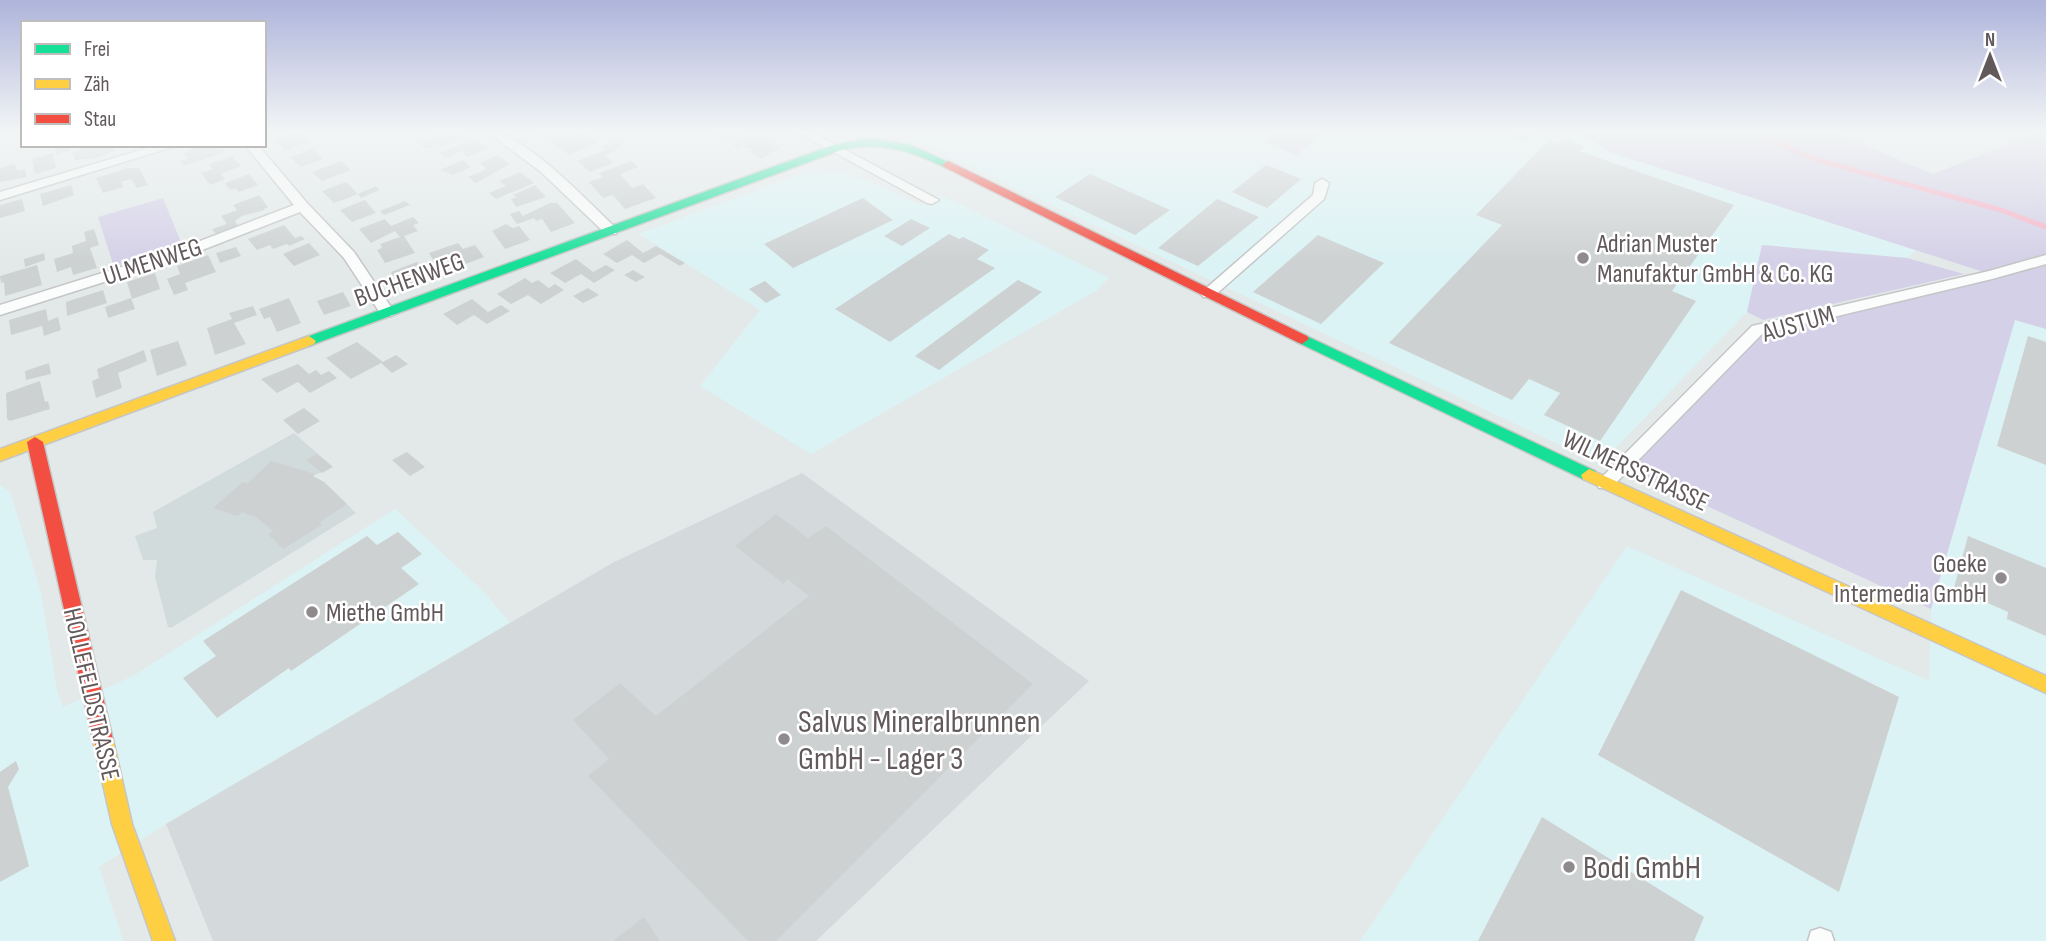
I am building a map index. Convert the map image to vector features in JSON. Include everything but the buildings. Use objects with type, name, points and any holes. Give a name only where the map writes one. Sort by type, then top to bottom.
[{"type":"street","points":[[0,196],[68,176]]},
{"type":"street","points":[[277,176],[349,255],[387,313]]},
{"type":"street","points":[[553,176],[611,231]]},
{"type":"street","name":"BUCHENWEG","points":[[0,455],[760,176]]},
{"type":"street","points":[[887,176],[932,200]]},
{"type":"street","name":"WILMERSSTRASSE","points":[[969,176],[1208,294],[1605,483],[2046,685]]},
{"type":"street","points":[[1208,294],[1320,196],[1322,183]]},
{"type":"street","name":"ULMENWEG","points":[[0,310],[187,251],[302,206]]},
{"type":"street","name":"AUSTUM","points":[[1605,483],[1757,330],[1992,275],[2046,259]]},
{"type":"street","name":"HOLLEFELDSTRASSE","points":[[35,442],[122,824],[164,941]]},
{"type":"shaded area","points":[[796,176],[855,176],[921,205],[941,195],[1109,278],[1096,291],[811,454],[700,386],[760,310],[639,234]]},
{"type":"shaded area","points":[[990,176],[1685,176],[1916,250],[1907,258],[1762,245],[1747,312],[1600,464]]},
{"type":"shaded area","points":[[1684,176],[2046,176],[2046,329],[2015,320],[1931,609],[1622,467],[1757,330],[1990,274]]},
{"type":"shaded area","points":[[163,198],[182,245],[114,267],[98,217]]},
{"type":"shaded area","points":[[1762,245],[1907,258],[1964,274],[1763,320],[1747,312]]},
{"type":"shaded area","points":[[2015,319],[2046,329],[2046,941],[1360,941],[1627,546],[1929,681],[1931,609]]},
{"type":"shaded area","points":[[294,433],[333,467],[313,476],[324,482],[356,513],[171,628],[168,627],[155,577],[157,560],[143,560],[135,536],[157,528],[153,512]]},
{"type":"shaded area","points":[[802,473],[1089,681],[816,941],[213,941],[166,824],[614,562]]},
{"type":"shaded area","points":[[0,485],[10,492],[41,592],[57,691],[63,707],[133,676],[395,509],[483,591],[510,623],[166,824],[99,867],[123,941],[0,941]]},
{"type":"waterway","points":[[1876,176],[2001,210],[2046,227]]},
{"type":"traffic: fast","points":[[309,341],[758,176]]},
{"type":"traffic: fast","points":[[1302,339],[1589,475]]},
{"type":"traffic: slow","points":[[0,455],[309,341]]},
{"type":"traffic: slow","points":[[1589,475],[2046,685]]},
{"type":"traffic: slow","points":[[103,740],[122,824],[164,941]]},
{"type":"traffic: jam","points":[[970,176],[1302,339]]},
{"type":"traffic: jam","points":[[35,442],[103,740]]},
{"type":"place","name":"Adrian Muster Manufaktur GmbH & Co. KG","points":[[1583,258]]},
{"type":"place","name":"Goeke Intermedia GmbH","points":[[2001,578]]},
{"type":"place","name":"Miethe GmbH","points":[[312,612]]},
{"type":"place","name":"Salvus Mineralbrunnen GmbH - Lager 3","points":[[784,739]]},
{"type":"place","name":"Bodi GmbH","points":[[1569,867]]}]
